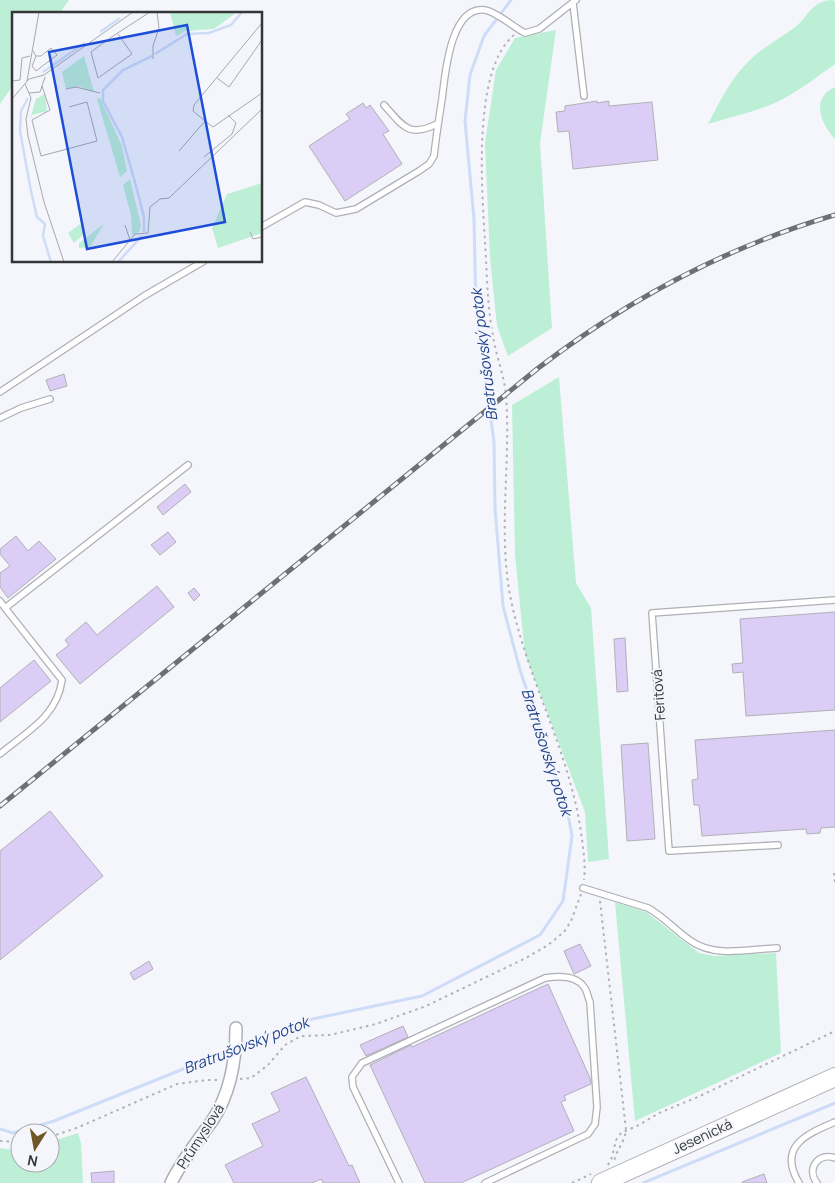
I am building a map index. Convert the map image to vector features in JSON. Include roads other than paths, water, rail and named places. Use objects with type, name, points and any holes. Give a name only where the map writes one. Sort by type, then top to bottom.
[{"type":"main road","name":"Jesenická","points":[[804,1090],[835,1073]]},
{"type":"main road","name":"Jesenická","points":[[603,1175],[835,1077]]},
{"type":"street","name":"Průmyslová","points":[[170,1183],[181,1162],[212,1121],[223,1100],[230,1081],[235,1058],[236,1033]]},
{"type":"lane","points":[[262,226],[305,202],[319,205],[336,213],[356,209],[419,172],[429,164],[434,156],[448,54],[455,33],[464,20],[473,12],[487,10],[525,33],[539,29],[574,1]]},
{"type":"lane","points":[[574,1],[584,96]]},
{"type":"lane","points":[[384,105],[406,128],[421,130],[437,124]]},
{"type":"lane","points":[[0,392],[144,296],[202,262]]},
{"type":"lane","points":[[0,418],[21,408],[50,399]]},
{"type":"lane","points":[[5,608],[188,465]]},
{"type":"lane","name":"Feritová","points":[[778,845],[669,851],[652,613],[835,600]]},
{"type":"lane","points":[[0,601],[62,680],[59,694],[51,711],[0,754]]},
{"type":"lane","points":[[583,888],[648,908],[692,942],[712,951],[777,948]]},
{"type":"lane","points":[[399,1183],[353,1087],[352,1077],[362,1063],[545,978],[558,976],[576,980],[584,986],[590,1002],[597,1107],[595,1124],[588,1134],[485,1183]]},
{"type":"lane","points":[[798,1183],[792,1165],[795,1145],[806,1135],[835,1122]]},
{"type":"lane","points":[[817,1183],[812,1174],[816,1161],[824,1156],[835,1158]]},
{"type":"waterway","name":"Bratrušovský potok","points":[[239,1046],[303,1021],[422,996],[540,935],[563,901],[572,836],[567,809],[520,670],[503,606],[495,508],[494,442],[476,310],[474,219],[465,121],[470,75],[484,36],[511,0]]},
{"type":"waterway","name":"Bratrušovský potok","points":[[0,1129],[13,1133],[54,1121],[233,1049]]},
{"type":"waterway","points":[[643,1183],[835,1103]]},
{"type":"railway","points":[[0,806],[537,369],[571,344],[606,320],[679,278],[755,243],[835,215]]}]
